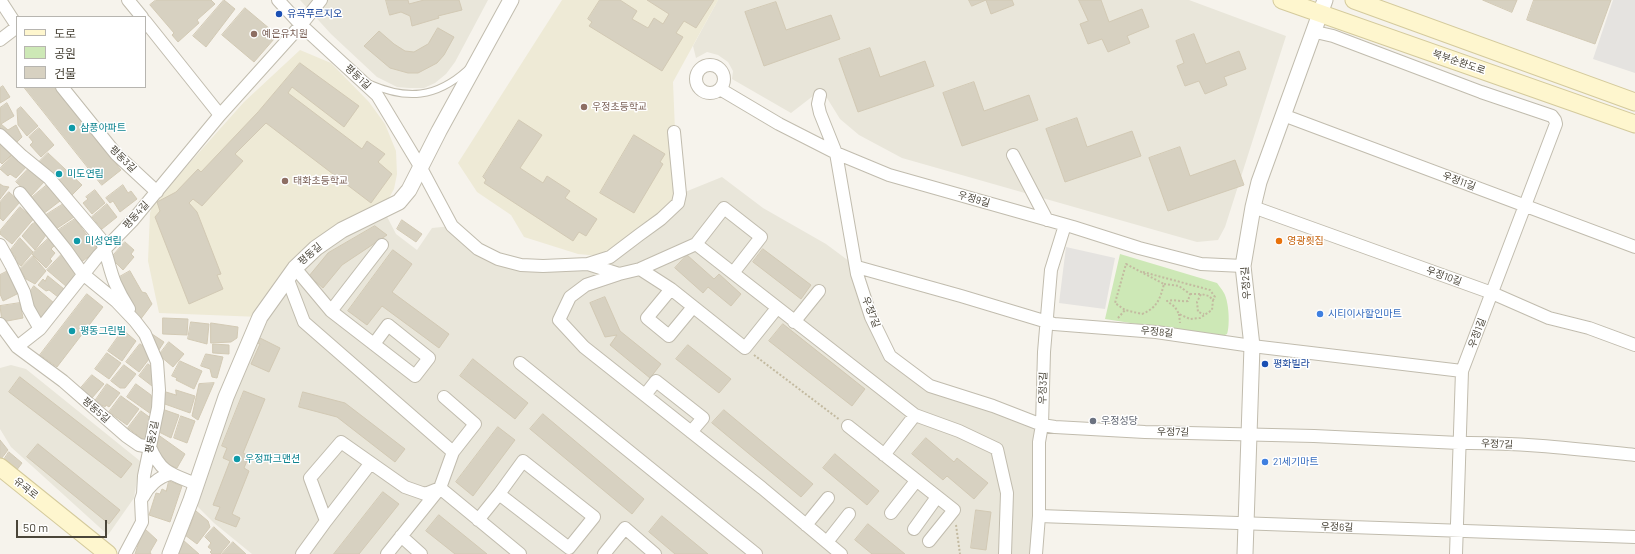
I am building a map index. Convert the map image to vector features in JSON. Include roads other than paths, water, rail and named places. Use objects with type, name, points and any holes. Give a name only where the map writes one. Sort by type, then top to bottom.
[{"type":"main road","name":"북부순환도로","points":[[1282,0],[1323,7],[1635,124]]},
{"type":"main road","points":[[1354,0],[1635,102]]},
{"type":"main road","name":"유곡로","points":[[0,467],[108,554]]},
{"type":"street","points":[[0,0],[16,24]]},
{"type":"street","points":[[128,0],[141,16]]},
{"type":"street","name":"평동1길","points":[[278,0],[301,25],[377,95],[421,168],[452,226],[478,249],[498,258],[521,264],[543,266],[588,264]]},
{"type":"street","name":"평동4길","points":[[17,347],[40,329],[105,248],[133,220],[220,115],[301,25],[321,0]]},
{"type":"street","name":"평동길","points":[[170,554],[226,396],[260,318],[291,274],[316,248],[342,230],[399,202],[409,190],[439,131],[511,0]]},
{"type":"street","name":"우정2길","points":[[1245,554],[1252,346],[1243,266],[1253,207],[1259,182],[1323,7]]},
{"type":"street","points":[[146,22],[220,115]]},
{"type":"street","points":[[0,40],[16,27]]},
{"type":"street","name":"우정1길","points":[[1313,33],[1333,36],[1481,92],[1552,116],[1555,120],[1556,124],[1462,371],[1456,554]]},
{"type":"street","name":"평동3길","points":[[63,88],[116,154],[157,192]]},
{"type":"street","name":"우정9길","points":[[720,89],[779,124],[836,153],[889,175],[1065,225],[1139,248],[1201,264],[1243,266]]},
{"type":"street","name":"우정7길","points":[[820,95],[818,104],[820,113],[836,153],[856,267],[871,317],[890,356],[930,386],[993,406],[1042,425],[1137,432],[1248,433],[1459,443],[1492,443],[1635,455]]},
{"type":"street","name":"우정11길","points":[[1283,115],[1635,247]]},
{"type":"street","points":[[588,264],[610,257],[661,219],[678,203],[680,194],[674,132]]},
{"type":"street","name":"평동2길","points":[[0,135],[22,156],[49,178],[100,238],[105,248],[107,259],[116,284],[135,320],[152,347],[157,362],[159,390],[158,408],[141,500],[142,522],[125,554]]},
{"type":"street","points":[[1013,154],[1047,220]]},
{"type":"street","name":"평동2길","points":[[20,193],[66,250],[83,274],[116,301],[135,320]]},
{"type":"street","name":"우정10길","points":[[1253,207],[1492,293],[1549,318],[1589,328],[1635,345]]},
{"type":"street","points":[[733,273],[761,237],[724,208],[696,244],[640,269],[586,285],[570,297],[559,320],[584,347],[841,554]]},
{"type":"street","name":"우정3길","points":[[1036,554],[1039,516],[1039,442],[1042,425],[1044,352],[1048,322],[1051,270],[1057,246],[1065,225]]},
{"type":"street","points":[[696,244],[794,322],[915,414],[959,431],[997,449],[1007,494],[1005,554]]},
{"type":"street","points":[[0,245],[24,292],[28,308],[40,329]]},
{"type":"street","points":[[331,311],[382,245]]},
{"type":"street","points":[[588,264],[619,274]]},
{"type":"street","name":"우정8길","points":[[856,267],[1054,324],[1156,332],[1252,346],[1462,371]]},
{"type":"street","points":[[640,269],[671,289],[745,348],[777,308]]},
{"type":"street","points":[[291,274],[331,311],[415,376],[429,358],[388,325],[374,344]]},
{"type":"street","points":[[291,274],[304,322],[453,452]]},
{"type":"street","points":[[671,289],[647,318],[669,336],[693,307]]},
{"type":"street","points":[[794,322],[819,291]]},
{"type":"street","name":"평동5길","points":[[0,324],[17,347],[63,381],[126,436],[139,445],[150,447]]},
{"type":"street","points":[[520,363],[756,554]]},
{"type":"street","points":[[645,395],[656,381],[703,418],[691,432]]},
{"type":"street","points":[[387,554],[440,488],[453,452],[475,424],[444,397]]},
{"type":"street","points":[[884,455],[915,414]]},
{"type":"street","points":[[848,426],[954,510],[930,541]]},
{"type":"street","points":[[326,521],[310,478],[341,442],[370,464],[405,487],[425,494],[440,488]]},
{"type":"street","points":[[150,447],[155,460],[170,474],[196,484]]},
{"type":"street","points":[[478,520],[523,461],[594,517],[569,548],[499,494]]},
{"type":"street","points":[[302,554],[370,464]]},
{"type":"street","points":[[141,500],[155,482],[170,474]]},
{"type":"street","points":[[891,513],[916,481]]},
{"type":"street","points":[[440,488],[520,554]]},
{"type":"street","points":[[914,529],[937,497]]},
{"type":"street","points":[[806,525],[828,498]]},
{"type":"street","points":[[828,542],[849,514]]},
{"type":"street","name":"우정6길","points":[[1039,516],[1635,537]]},
{"type":"street","points":[[604,554],[625,528],[655,554]]},
{"type":"street","points":[[401,536],[421,554]]},
{"type":"lane","points":[[363,81],[386,91],[404,95],[423,93],[436,90],[449,84],[477,61]]},
{"type":"place","name":"유곡푸르지오","points":[[279,14]]},
{"type":"place","name":"예은유치원","points":[[254,34]]},
{"type":"place","name":"우정초등학교","points":[[584,107]]},
{"type":"place","name":"삼풍아파트","points":[[72,128]]},
{"type":"place","name":"미도연립","points":[[59,174]]},
{"type":"place","name":"태화초등학교","points":[[285,181]]},
{"type":"place","name":"미성연립","points":[[77,241]]},
{"type":"place","name":"영광횟집","points":[[1279,241]]},
{"type":"place","name":"시티이사할인마트","points":[[1320,314]]},
{"type":"place","name":"평동그린빌","points":[[72,331]]},
{"type":"place","name":"평화빌라","points":[[1265,364]]},
{"type":"place","name":"우정성당","points":[[1093,421]]},
{"type":"place","name":"우정파크맨션","points":[[237,459]]},
{"type":"place","name":"21세기마트","points":[[1265,462]]}]
